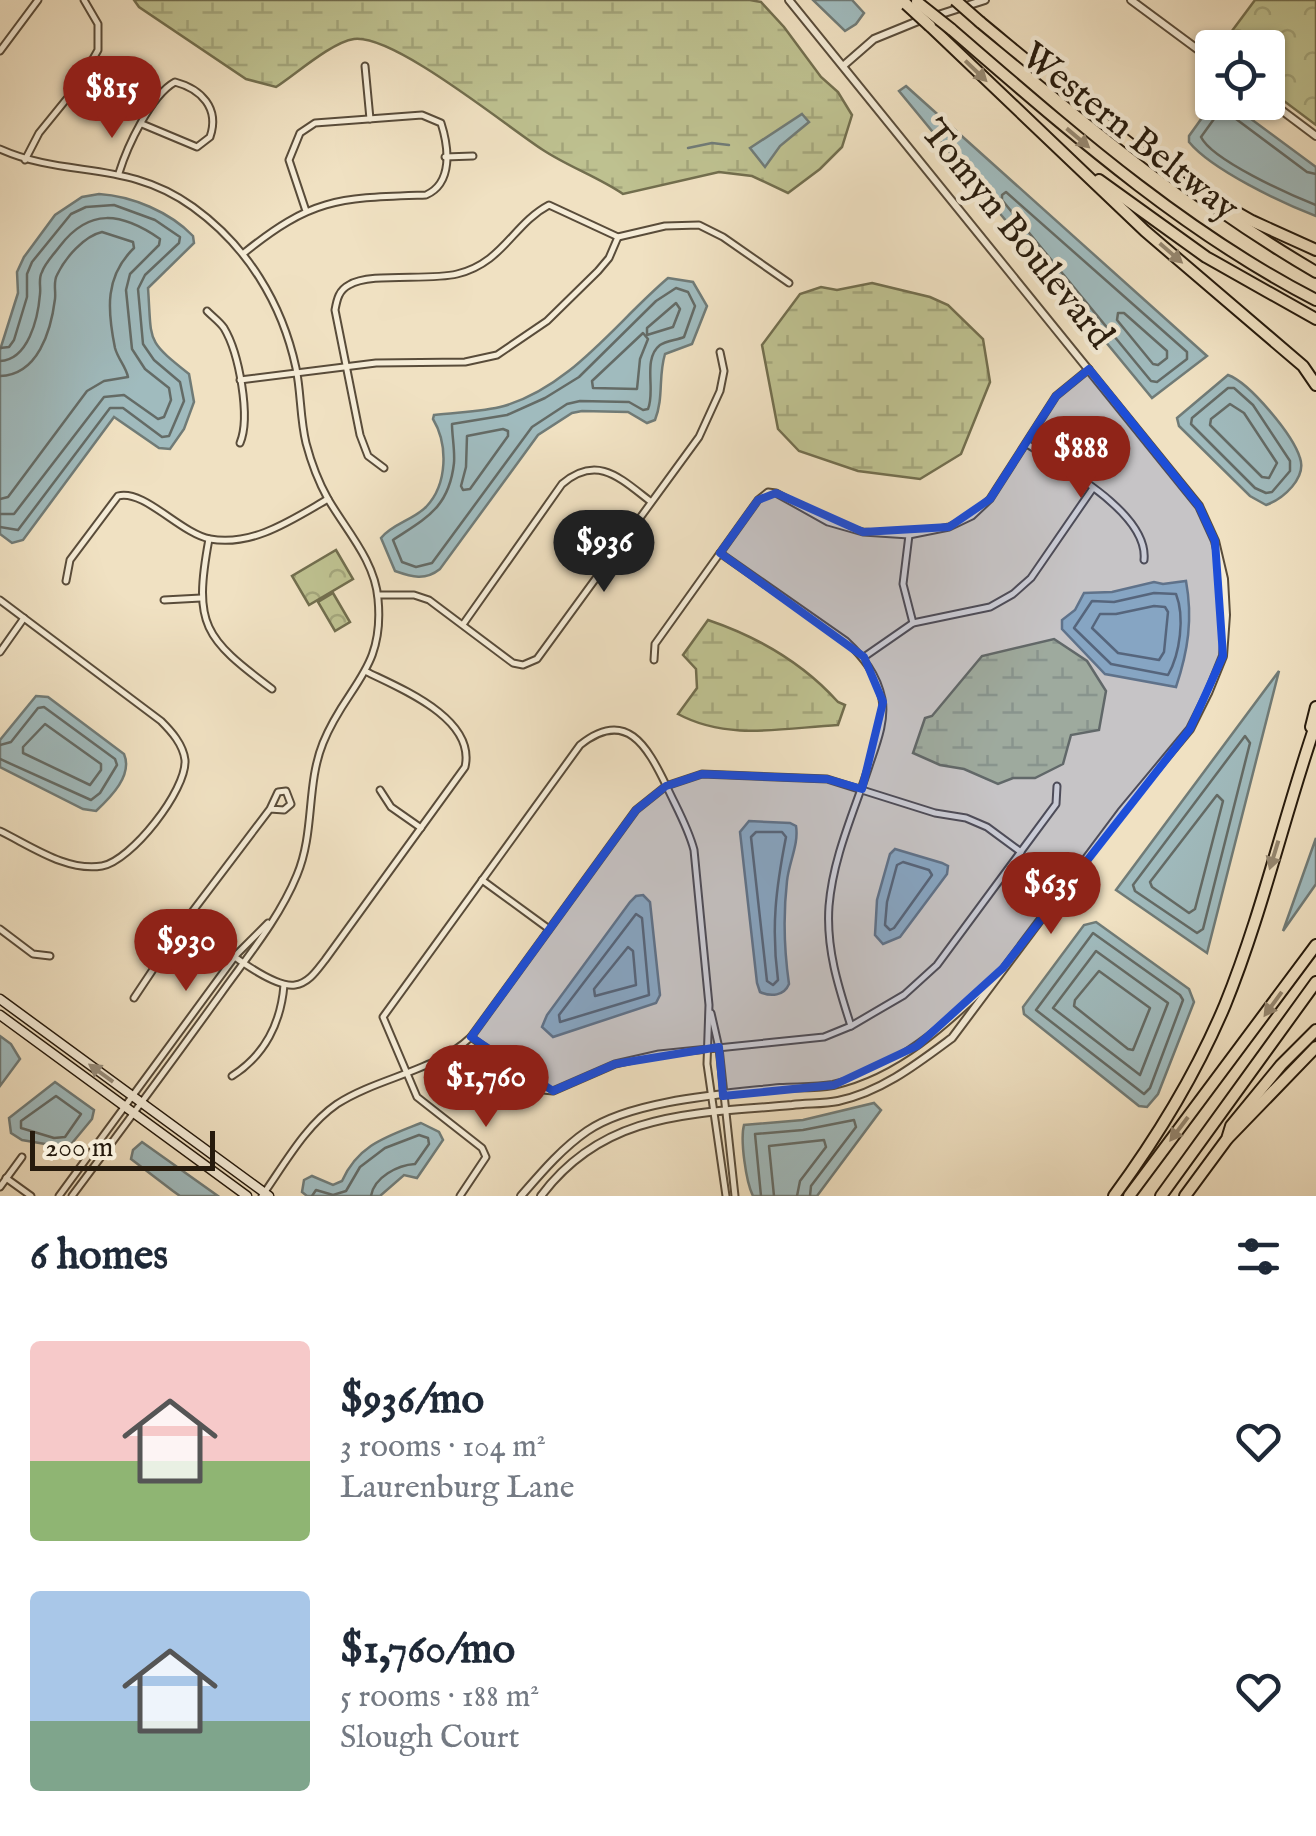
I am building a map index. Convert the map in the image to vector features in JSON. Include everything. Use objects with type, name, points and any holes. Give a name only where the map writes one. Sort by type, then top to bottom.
[{"type":"highway","name":"Western Beltway","points":[[955,0],[1218,212],[1316,272]]},
{"type":"highway","name":"Western Beltway","points":[[910,1],[951,29],[1156,200],[1316,300]]},
{"type":"highway","points":[[910,1],[930,26],[1022,116],[1145,230],[1268,334],[1316,385]]},
{"type":"highway","points":[[1022,116],[1152,220],[1206,257],[1316,319]]},
{"type":"highway","points":[[1163,170],[1252,221],[1316,250]]},
{"type":"highway","points":[[1302,762],[1316,707]]},
{"type":"highway","points":[[1114,1196],[1181,1094],[1226,1003],[1316,723]]},
{"type":"highway","points":[[1129,1196],[1316,946]]},
{"type":"highway","points":[[1161,1196],[1316,982]]},
{"type":"highway","points":[[1227,1139],[1243,1111],[1316,1030]]},
{"type":"highway","points":[[1185,1196],[1227,1139],[1316,1047]]},
{"type":"main road","points":[[0,999],[265,1195]]},
{"type":"main road","points":[[0,1015],[247,1196]]},
{"type":"street","points":[[0,52],[38,0]]},
{"type":"street","points":[[25,160],[98,50],[98,24],[84,0]]},
{"type":"street","name":"Tomyn Boulevard","points":[[541,1196],[572,1162],[605,1139],[661,1118],[836,1101],[870,1091],[952,1038],[1121,812],[1190,729],[1223,656],[1224,580],[1215,541],[1200,506],[789,0]]},
{"type":"street","points":[[843,66],[874,39],[986,0]]},
{"type":"street","points":[[1131,0],[1195,47]]},
{"type":"street","points":[[365,66],[370,119]]},
{"type":"street","points":[[118,174],[142,124],[166,87],[174,82],[206,99],[213,111],[210,137],[197,147],[142,124]]},
{"type":"street","points":[[1285,113],[1316,136]]},
{"type":"street","points":[[244,253],[306,210],[344,198],[426,195],[442,185],[446,157],[441,123],[422,115],[315,123],[300,133],[289,160],[306,210]]},
{"type":"street","points":[[0,149],[25,160],[136,177],[188,204],[218,226],[244,253],[279,312],[296,372],[304,437],[313,466],[328,498],[356,540],[378,595],[378,648],[326,737],[315,765],[306,848],[288,894],[244,962],[72,1196]]},
{"type":"street","points":[[446,157],[473,156]]},
{"type":"street","points":[[384,468],[368,456],[360,436],[335,310],[337,297],[346,286],[360,280],[437,278],[471,269],[495,256],[540,210],[550,205],[618,237],[665,226],[699,225],[789,283]]},
{"type":"street","points":[[240,380],[348,366],[404,361],[464,362],[497,356],[548,321],[609,258],[618,237]]},
{"type":"street","points":[[207,311],[222,326],[233,348],[246,430],[240,443]]},
{"type":"street","points":[[378,595],[414,595],[429,600],[513,663],[523,665],[538,659],[699,437],[720,391],[724,371],[720,352]]},
{"type":"street","points":[[654,660],[655,644],[758,500],[768,492],[828,522],[863,532],[908,535],[949,527],[972,516],[990,499],[1056,396],[1089,368]]},
{"type":"street","points":[[1028,444],[1114,504],[1145,547],[1144,560]]},
{"type":"street","points":[[464,623],[572,474],[604,470],[650,501]]},
{"type":"street","points":[[864,658],[914,623],[990,607],[1013,594],[1032,578],[1094,488]]},
{"type":"street","points":[[66,581],[70,560],[118,496],[138,496],[184,529],[210,539],[255,536],[328,498]]},
{"type":"street","points":[[908,535],[903,584],[914,623]]},
{"type":"street","points":[[210,539],[201,598],[212,635],[226,655],[272,690]]},
{"type":"street","points":[[720,552],[846,641],[864,658],[883,702],[881,728],[836,863],[829,905],[828,940],[851,1026]]},
{"type":"street","points":[[164,600],[201,598]]},
{"type":"street","points":[[0,600],[172,732],[185,759],[175,793],[135,846],[113,863],[88,867],[71,864],[0,831]]},
{"type":"street","points":[[0,652],[24,618]]},
{"type":"street","points":[[186,920],[284,985],[300,985],[312,976],[421,828],[465,767],[466,744],[461,733],[422,700],[367,672]]},
{"type":"street","points":[[460,1196],[486,1156],[482,1148],[417,1098],[384,1017],[580,746],[594,734],[626,732],[640,740],[652,756],[689,831],[694,850],[709,1005],[719,1048],[735,1196]]},
{"type":"street","points":[[265,1195],[317,1121],[339,1103],[460,1047],[471,1037],[636,810],[666,786],[702,774],[827,779],[935,813],[966,818],[1021,852]]},
{"type":"street","points":[[471,1037],[542,1090],[563,1088],[615,1064],[659,1054],[824,1037],[851,1026],[904,994],[937,965],[1056,804],[1056,786]]},
{"type":"street","points":[[380,790],[391,807],[421,828]]},
{"type":"street","points":[[134,998],[186,920],[270,809],[278,792],[289,795],[291,804],[287,808],[270,809]]},
{"type":"street","points":[[482,880],[549,929]]},
{"type":"street","points":[[58,1196],[236,956],[270,921]]},
{"type":"street","points":[[0,929],[34,954],[50,956]]},
{"type":"street","name":"Tomyn Boulevard","points":[[521,1196],[546,1166],[587,1131],[619,1114],[723,1096],[834,1084],[876,1069],[917,1046],[964,1008],[1003,968]]},
{"type":"street","points":[[232,1076],[248,1066],[277,1025],[284,985]]},
{"type":"street","points":[[709,1005],[708,1074],[726,1196]]},
{"type":"street","points":[[708,1074],[721,1073]]},
{"type":"street","points":[[0,1187],[22,1158]]},
{"type":"street","points":[[80,1166],[89,1173]]},
{"type":"street","points":[[6,1178],[31,1196]]},
{"type":"highlighted area","points":[[1089,369],[1199,506],[1215,541],[1223,656],[1190,729],[1003,968],[917,1046],[834,1085],[723,1096],[719,1047],[615,1064],[553,1091],[471,1037],[636,810],[666,786],[702,774],[827,779],[862,789],[883,702],[864,657],[720,553],[758,500],[776,493],[863,532],[949,527],[990,499],[1056,396]]},
{"type":"green space","points":[[134,0],[750,0],[761,2],[784,27],[852,115],[842,147],[788,193],[752,176],[719,172],[623,194],[543,150],[422,66],[372,41],[345,41],[276,87],[246,79]]},
{"type":"green space","points":[[1255,0],[1316,0],[1316,125],[1285,102],[1285,30],[1233,30]]},
{"type":"green space","points":[[872,283],[948,305],[983,339],[990,382],[961,454],[920,479],[858,471],[799,451],[778,429],[762,345],[800,294],[821,287],[837,290]]},
{"type":"green space","points":[[336,550],[353,579],[309,605],[292,576]]},
{"type":"green space","points":[[333,593],[350,622],[335,631],[318,602]]},
{"type":"green space","points":[[708,620],[762,643],[810,675],[845,705],[838,725],[736,730],[716,728],[678,714],[697,688],[696,669],[683,655]]},
{"type":"green space","points":[[1054,639],[1087,661],[1106,691],[1099,730],[1071,735],[1063,764],[1035,778],[1013,778],[998,784],[913,753],[925,718],[932,716],[982,656]]},
{"type":"water","points":[[813,0],[852,0],[864,13],[845,31]]},
{"type":"water","points":[[906,86],[1207,356],[1152,398],[899,91]]},
{"type":"water","points":[[802,114],[809,122],[780,146],[765,167],[750,148]]},
{"type":"water","points":[[1200,120],[1252,120],[1316,167],[1316,216],[1214,164],[1189,142]]},
{"type":"water","points":[[99,194],[150,207],[193,236],[194,243],[148,288],[153,338],[189,374],[194,402],[184,429],[170,449],[159,448],[114,417],[23,540],[12,543],[0,534],[0,350],[18,293],[17,272],[55,215],[82,197]]},
{"type":"water","points":[[668,278],[693,282],[707,306],[692,344],[665,354],[655,420],[647,423],[628,412],[572,413],[538,435],[440,569],[418,577],[395,571],[381,538],[426,507],[442,476],[443,452],[434,415],[504,406],[551,384],[592,351]]},
{"type":"water","points":[[1228,375],[1248,388],[1270,411],[1300,458],[1300,473],[1292,487],[1266,505],[1250,496],[1179,426],[1177,418]]},
{"type":"water","points":[[1186,581],[1188,635],[1176,687],[1105,674],[1062,629],[1062,620],[1075,610],[1084,593]]},
{"type":"water","points":[[1279,671],[1207,953],[1116,890]]},
{"type":"water","points":[[36,696],[48,697],[124,754],[123,778],[96,811],[83,809],[0,767],[0,740]]},
{"type":"water","points":[[749,821],[796,826],[785,907],[789,984],[777,994],[760,992],[757,983],[740,832]]},
{"type":"water","points":[[1316,838],[1316,884],[1283,931]]},
{"type":"water","points":[[895,849],[942,863],[948,866],[947,874],[900,937],[883,944],[875,935],[877,900],[890,854]]},
{"type":"water","points":[[643,895],[650,902],[660,995],[656,1003],[553,1037],[542,1027],[547,1015],[630,902]]},
{"type":"water","points":[[1096,922],[1189,989],[1194,1002],[1158,1094],[1147,1107],[1139,1106],[1024,1014],[1023,1007],[1084,925]]},
{"type":"water","points":[[0,1036],[11,1044],[20,1059],[0,1086]]},
{"type":"water","points":[[55,1082],[94,1110],[92,1119],[68,1148],[22,1140],[11,1133],[9,1118]]},
{"type":"water","points":[[874,1103],[881,1110],[817,1196],[753,1196],[744,1161],[744,1125],[803,1120]]},
{"type":"water","points":[[421,1123],[439,1132],[443,1140],[417,1178],[404,1175],[380,1196],[307,1196],[302,1192],[304,1180],[312,1176],[333,1185],[342,1181],[365,1151]]},
{"type":"water","points":[[142,1142],[218,1196],[180,1196],[131,1159],[133,1150]]},
{"type":"waterway","points":[[688,148],[712,143],[729,145]]}]
